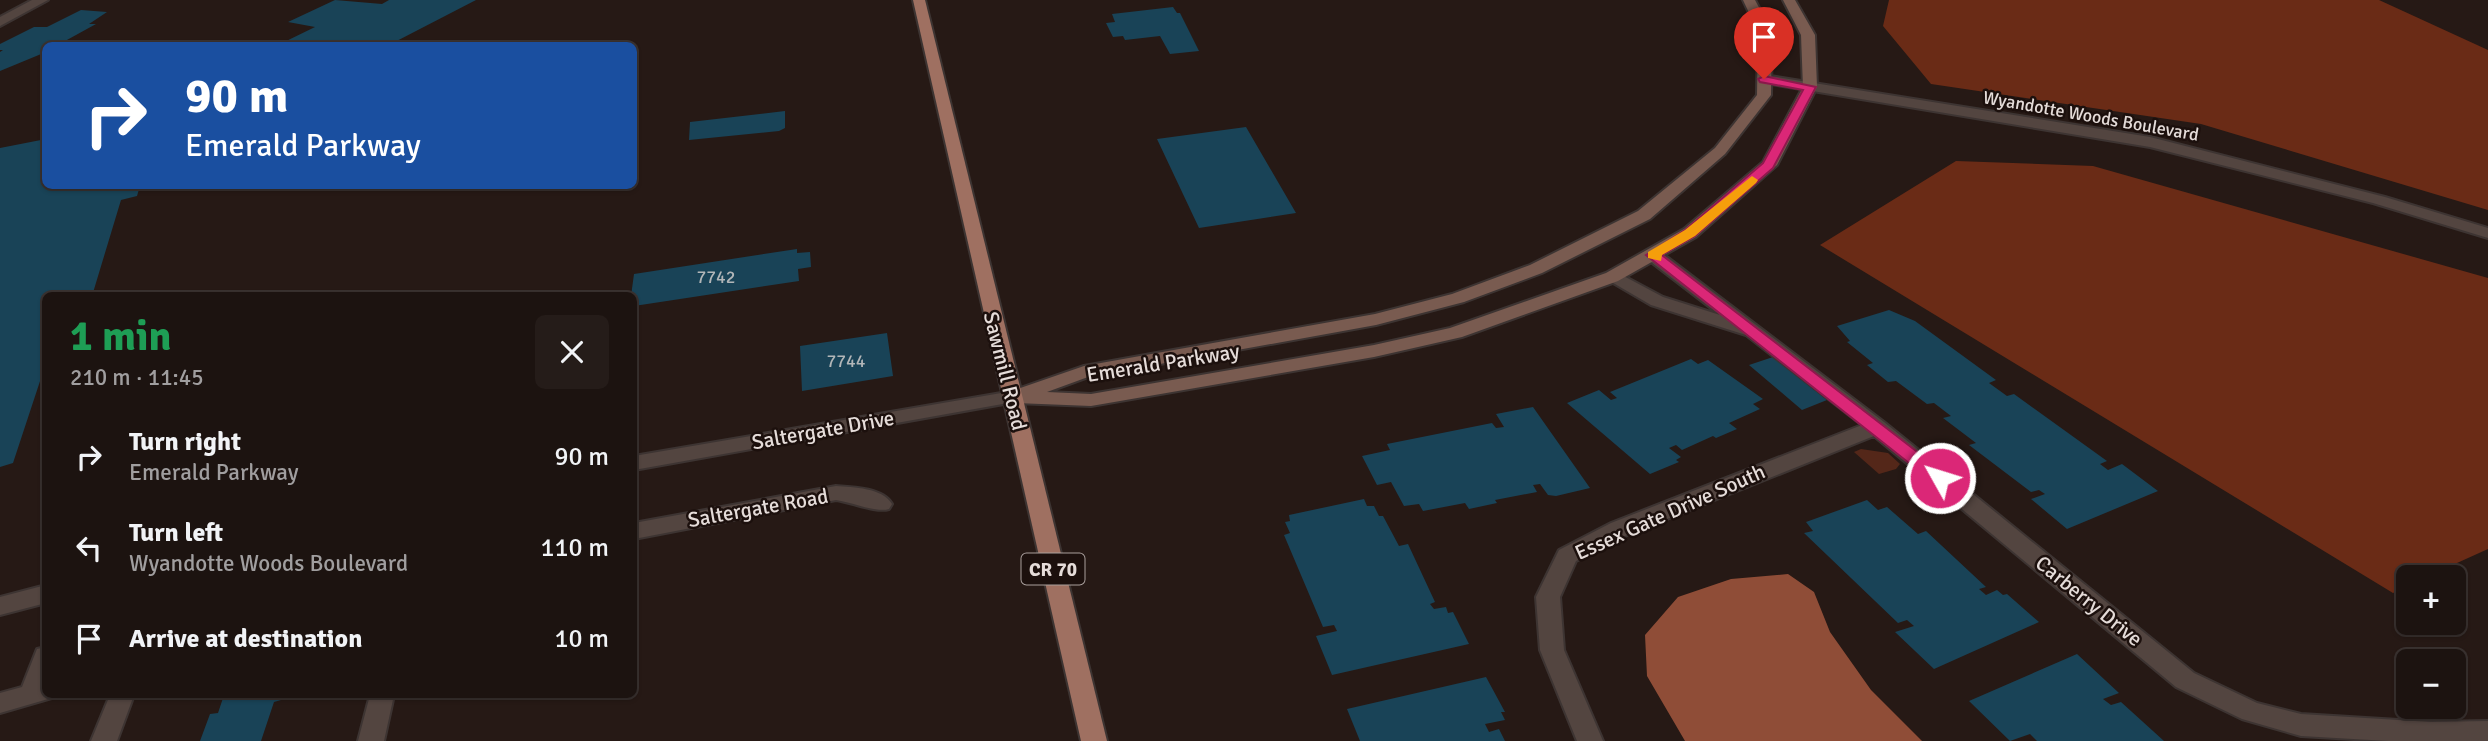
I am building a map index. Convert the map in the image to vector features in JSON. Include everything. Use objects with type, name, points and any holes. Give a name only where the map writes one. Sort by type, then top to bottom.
[{"type":"main road","name":"Sawmill Road","points":[[919,0],[1094,741]]},
{"type":"main road","name":"Emerald Parkway","points":[[1013,397],[1084,372],[1376,319],[1458,298],[1536,269],[1644,215],[1720,152],[1764,94],[1765,32],[1749,0]]},
{"type":"main road","name":"Emerald Parkway","points":[[1013,397],[1091,400],[1374,351],[1455,333],[1612,276],[1690,233],[1769,165],[1810,87],[1808,35],[1789,0]]},
{"type":"street","points":[[0,22],[42,0]]},
{"type":"street","name":"Wyandotte Woods Boulevard","points":[[1764,79],[2150,142],[2379,200],[2488,233]]},
{"type":"street","name":"Carberry Drive","points":[[1653,255],[1878,427],[2186,680],[2251,712],[2301,725],[2431,733],[2488,732]]},
{"type":"street","name":"Carberry Drive","points":[[1612,276],[1657,300],[1748,330]]},
{"type":"street","name":"Saltergate Drive","points":[[637,462],[1013,397]]},
{"type":"street","name":"Essex Gate Drive South","points":[[1590,741],[1552,650],[1548,597],[1567,556],[1619,529],[1878,427]]},
{"type":"street","name":"Saltergate Road","points":[[637,530],[836,494],[861,496],[881,504]]},
{"type":"street","points":[[0,606],[42,595]]},
{"type":"street","points":[[0,703],[39,691]]},
{"type":"street","points":[[104,741],[121,698]]},
{"type":"street","points":[[371,741],[381,698]]},
{"type":"shaded area","points":[[1889,0],[2379,0],[2488,50],[2488,210],[2201,124],[1931,84],[1883,26]]},
{"type":"shaded area","points":[[1956,161],[2093,166],[2488,278],[2488,549],[2453,565],[2396,565],[2396,592],[2393,593],[1820,245]]},
{"type":"shaded area","points":[[1861,449],[1888,453],[1900,464],[1896,469],[1879,474],[1854,452]]},
{"type":"shaded area","points":[[1788,574],[1814,592],[1830,632],[1871,690],[1922,741],[1685,741],[1647,676],[1645,635],[1678,597],[1731,579]]},
{"type":"building","points":[[335,0],[382,4],[389,0],[476,0],[395,42],[284,42],[315,27],[288,22]]},
{"type":"building","points":[[1173,7],[1180,13],[1199,51],[1170,54],[1160,36],[1125,40],[1123,36],[1113,37],[1106,23],[1115,22],[1112,14]]},
{"type":"building","points":[[81,10],[107,12],[89,24],[96,24],[63,42],[42,42],[42,54],[0,71],[0,52],[3,50],[0,50],[0,44],[34,27],[47,27]]},
{"type":"building","points":[[785,111],[785,128],[779,131],[689,140],[690,122]]},
{"type":"building","points":[[1246,127],[1296,213],[1199,228],[1157,139]]},
{"type":"building","points":[[42,140],[42,189],[139,189],[137,196],[121,200],[93,292],[42,292],[42,375],[13,463],[0,467],[0,148]]},
{"type":"building","points":[[797,249],[797,253],[810,252],[811,267],[798,269],[799,281],[637,306],[637,292],[632,292],[634,274]]},
{"type":"building","points":[[1889,310],[1915,321],[1996,380],[1989,383],[2007,396],[2014,394],[2107,461],[2100,464],[2108,470],[2122,464],[2158,491],[2067,529],[2031,499],[2045,494],[2039,490],[2031,492],[1969,445],[1976,443],[1943,418],[1951,416],[1934,403],[1927,404],[1896,381],[1888,382],[1867,365],[1873,363],[1847,342],[1850,341],[1837,326]]},
{"type":"building","points":[[887,333],[893,376],[802,391],[800,346]]},
{"type":"building","points":[[1773,357],[1827,400],[1802,410],[1749,365]]},
{"type":"building","points":[[1691,359],[1698,364],[1708,360],[1763,399],[1753,404],[1760,409],[1729,423],[1737,429],[1716,438],[1713,436],[1682,450],[1676,445],[1669,448],[1681,457],[1676,460],[1679,462],[1650,474],[1567,403],[1599,390],[1611,400],[1617,398],[1610,392]]},
{"type":"building","points":[[1533,407],[1590,488],[1556,496],[1548,495],[1540,484],[1533,485],[1537,492],[1495,500],[1497,503],[1469,509],[1465,503],[1423,511],[1419,504],[1404,506],[1391,482],[1377,485],[1362,456],[1390,450],[1387,444],[1492,423],[1496,428],[1504,427],[1496,414]]},
{"type":"building","points":[[1364,499],[1367,506],[1374,506],[1379,516],[1383,516],[1399,546],[1408,544],[1435,602],[1430,604],[1434,609],[1446,607],[1448,613],[1453,612],[1469,644],[1332,675],[1316,636],[1337,631],[1334,625],[1323,627],[1284,535],[1290,533],[1285,522],[1290,521],[1289,515]]},
{"type":"building","points":[[1867,500],[1878,510],[1887,507],[1918,534],[1926,531],[1986,587],[1979,589],[1986,595],[1997,590],[2003,595],[2007,594],[2039,622],[1934,669],[1895,632],[1914,626],[1907,620],[1898,623],[1804,533],[1813,531],[1806,522]]},
{"type":"building","points":[[2077,654],[2119,693],[2103,699],[2111,705],[2121,702],[2164,741],[2037,741],[2030,734],[2010,741],[1969,701]]},
{"type":"building","points":[[1486,677],[1505,712],[1501,712],[1505,720],[1485,724],[1489,732],[1499,729],[1505,741],[1360,741],[1347,709]]},
{"type":"building","points":[[223,698],[281,698],[274,702],[261,741],[200,741],[210,714],[218,713]]},
{"type":"slow traffic","points":[[1656,258],[1653,255],[1690,233],[1752,180]]},
{"type":"route","points":[[1764,79],[1810,87],[1769,165],[1690,233],[1653,255],[1878,427],[1940,478]]}]
